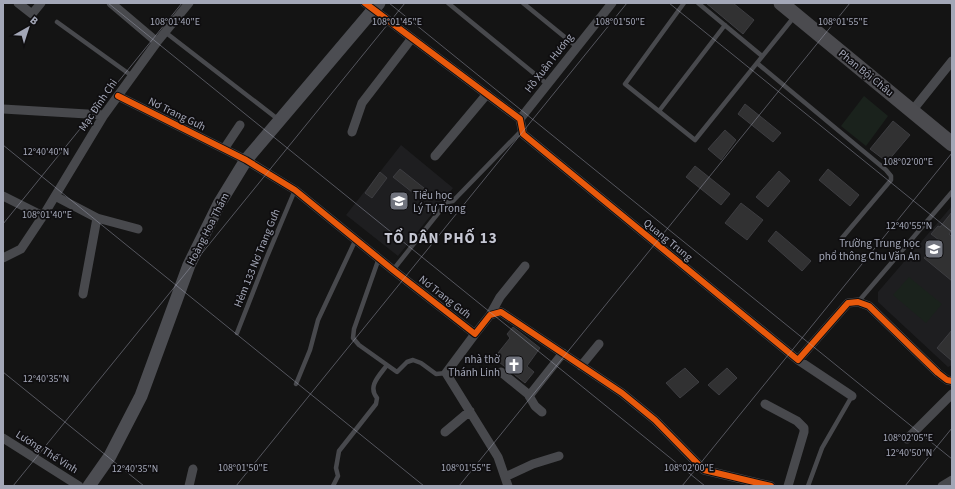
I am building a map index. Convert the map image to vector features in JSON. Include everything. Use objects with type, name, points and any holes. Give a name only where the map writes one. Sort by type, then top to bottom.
[{"type":"main road","name":"Phan Bội Châu","points":[[781,3],[952,144]]},
{"type":"street","points":[[18,3],[32,14],[41,3]]},
{"type":"street","name":"Mạc Đĩnh Chi","points":[[3,258],[21,249],[43,216],[104,115],[157,42],[189,3]]},
{"type":"street","name":"Hồ Xuân Hương","points":[[520,119],[612,3]]},
{"type":"street","points":[[116,4],[157,42]]},
{"type":"street","points":[[372,5],[412,38],[520,119],[522,130]]},
{"type":"street","name":"Hoàng Hoa Thám","points":[[89,486],[110,456],[141,396],[189,265],[219,204],[246,160],[372,5]]},
{"type":"street","points":[[352,132],[362,103],[412,38]]},
{"type":"street","points":[[912,111],[951,64]]},
{"type":"street","points":[[435,156],[487,94]]},
{"type":"street","name":"Nơ Trang Gưh","points":[[118,96],[246,160],[295,190],[393,270],[475,334],[490,315],[500,297],[525,266]]},
{"type":"street","points":[[3,109],[104,115]]},
{"type":"street","points":[[224,149],[240,125]]},
{"type":"street","name":"Quang Trung","points":[[522,130],[523,134],[798,360],[852,396]]},
{"type":"street","points":[[3,196],[43,216]]},
{"type":"street","points":[[55,196],[97,218],[138,229]]},
{"type":"street","points":[[82,294],[97,218]]},
{"type":"street","points":[[798,360],[848,303],[858,302],[869,306],[938,373],[947,380],[952,381]]},
{"type":"street","points":[[490,315],[501,312],[622,393],[655,420],[704,470],[766,485]]},
{"type":"street","points":[[475,334],[446,373],[498,457],[506,482],[533,464],[559,456]]},
{"type":"street","points":[[582,366],[599,344]]},
{"type":"street","points":[[529,396],[563,353]]},
{"type":"street","points":[[501,372],[529,396],[535,406],[542,412]]},
{"type":"street","points":[[907,439],[952,394]]},
{"type":"street","points":[[765,404],[797,421],[804,428],[788,486]]},
{"type":"street","points":[[445,432],[470,411]]},
{"type":"street","name":"Lương Thế Vinh","points":[[3,438],[79,486]]},
{"type":"street","points":[[189,486],[193,469]]},
{"type":"street","points":[[942,486],[952,480]]},
{"type":"lane","points":[[448,3],[547,84]]},
{"type":"lane","points":[[523,3],[577,47]]},
{"type":"lane","points":[[684,3],[625,84],[695,140],[796,15]]},
{"type":"lane","points":[[698,3],[762,56]]},
{"type":"lane","points":[[57,22],[132,76]]},
{"type":"lane","points":[[658,111],[725,26]]},
{"type":"lane","points":[[165,32],[280,120]]},
{"type":"lane","points":[[757,63],[886,170],[891,176],[891,180],[842,238]]},
{"type":"lane","points":[[393,270],[447,202],[453,200],[522,130]]},
{"type":"lane","name":"Hẻm 133 Nơ Trang Gưh","points":[[237,333],[295,190]]},
{"type":"lane","points":[[858,302],[952,192]]},
{"type":"lane","points":[[296,384],[310,350],[318,320],[356,239]]},
{"type":"lane","points":[[379,258],[354,329],[353,338],[358,345],[397,372],[407,362],[413,360],[436,374],[446,373]]},
{"type":"lane","points":[[333,486],[338,476],[336,468],[339,451],[376,404],[377,398],[373,394],[373,384],[387,365]]},
{"type":"lane","points":[[808,486],[822,448],[852,396]]},
{"type":"shaded area","points":[[864,96],[888,116],[866,146],[841,126]]},
{"type":"shaded area","name":"Tiểu học Lý Tự Trọng","points":[[401,145],[453,188],[398,256],[346,215]]},
{"type":"shaded area","name":"Trường Trung học phổ thông Chu Văn An","points":[[952,206],[952,365],[948,367],[878,302],[878,292]]},
{"type":"shaded area","points":[[909,277],[942,304],[926,323],[893,295]]},
{"type":"building","points":[[706,3],[733,3],[754,20],[743,34]]},
{"type":"building","points":[[745,104],[781,133],[773,142],[738,114]]},
{"type":"building","points":[[893,121],[910,135],[887,162],[870,149]]},
{"type":"building","points":[[725,130],[736,140],[721,160],[708,149]]},
{"type":"building","points":[[695,166],[730,194],[721,205],[686,177]]},
{"type":"building","points":[[400,169],[429,192],[422,200],[393,177]]},
{"type":"building","points":[[828,169],[859,195],[850,206],[819,180]]},
{"type":"building","points":[[779,171],[790,181],[768,207],[756,197]]},
{"type":"building","points":[[380,172],[387,178],[372,198],[365,193]]},
{"type":"building","points":[[741,203],[763,220],[747,240],[725,223]]},
{"type":"building","points":[[952,212],[952,230],[949,234],[952,237],[952,281],[924,258],[939,240],[931,234],[938,226],[940,227]]},
{"type":"building","points":[[776,231],[811,261],[802,271],[768,241]]},
{"type":"building","points":[[513,327],[540,348],[527,366],[534,372],[525,383],[494,358],[510,338],[507,334]]},
{"type":"building","points":[[952,330],[952,361],[937,348]]},
{"type":"building","points":[[685,368],[699,382],[680,398],[666,383]]},
{"type":"building","points":[[727,368],[737,378],[719,395],[708,385]]},
{"type":"cycle path","points":[[365,3],[520,119],[523,134],[798,360],[848,303],[858,302],[869,306],[938,373],[947,380],[952,381]]},
{"type":"cycle path","points":[[118,96],[246,160],[295,190],[393,270],[475,334],[490,315],[501,312],[622,393],[655,420],[704,470],[771,486]]},
{"type":"place","name":"Tiểu học Lý Tự Trọng","points":[[399,201]]},
{"type":"place","name":"Trường Trung học phổ thông Chu Văn An","points":[[934,249]]},
{"type":"place","name":"nhà thờ Thánh Linh","points":[[514,365]]},
{"type":"district","name":"TỔ DÂN PHỐ 13","points":[[441,238]]}]
